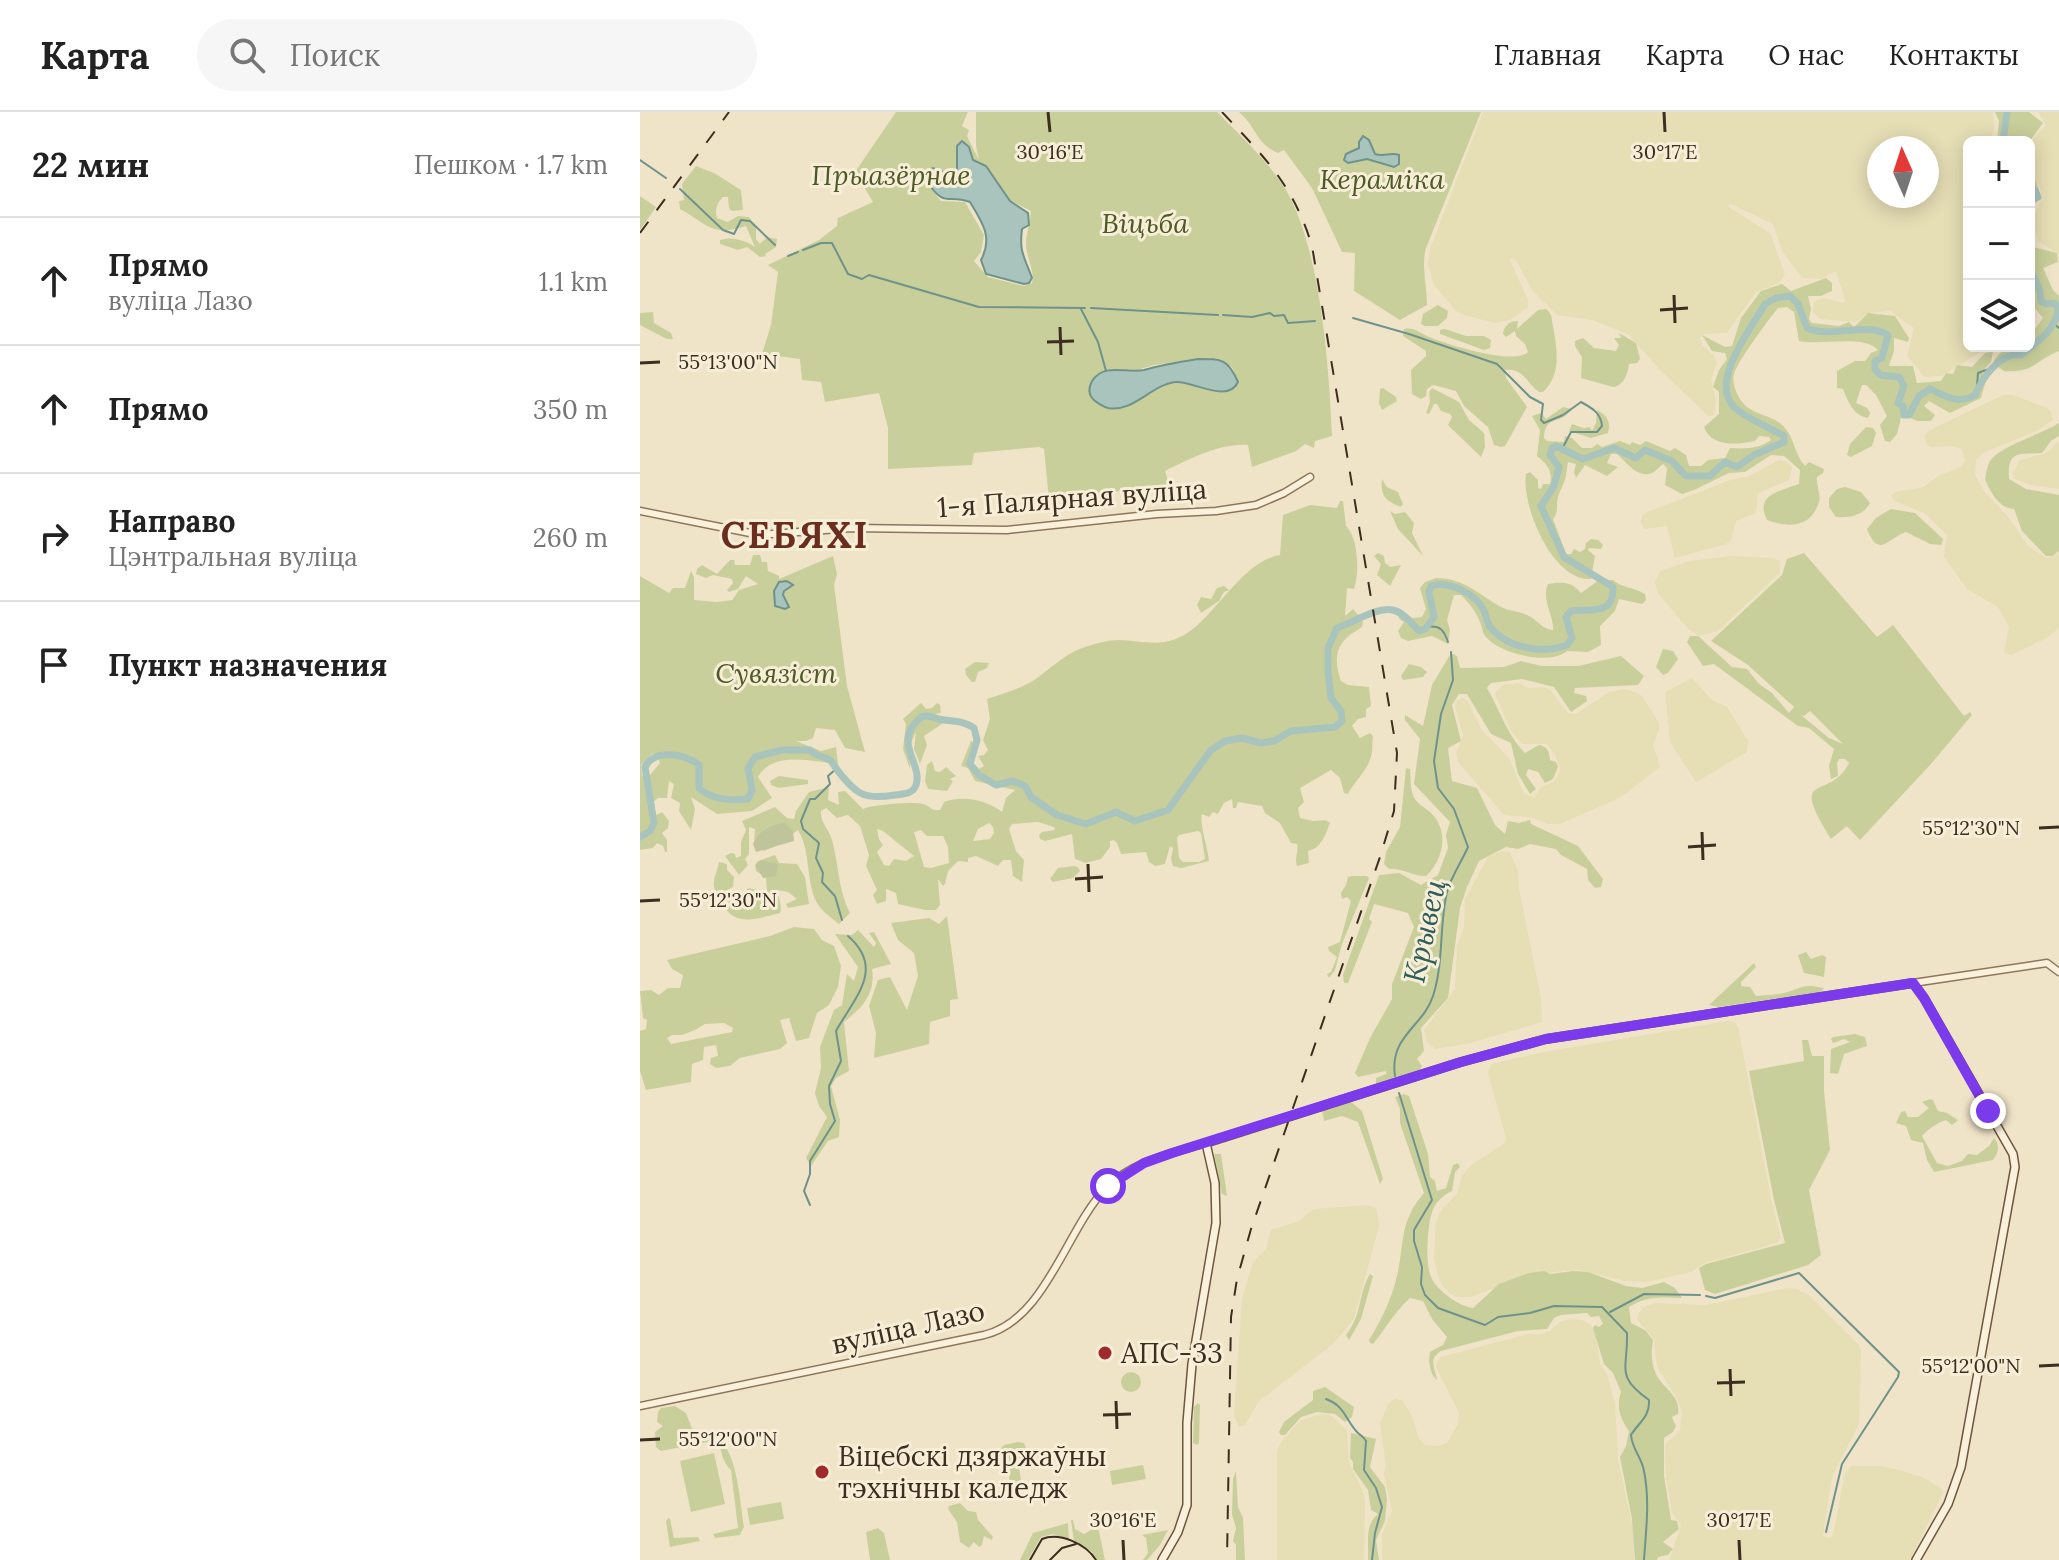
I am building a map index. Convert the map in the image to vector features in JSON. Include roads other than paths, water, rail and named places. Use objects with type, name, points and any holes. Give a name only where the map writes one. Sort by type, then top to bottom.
[{"type":"main road","name":"вуліца Лазо","points":[[1206,1143],[1530,1043],[1913,983]]},
{"type":"main road","points":[[1913,983],[2013,1154],[2015,1167],[2014,1187],[1972,1413],[1954,1491],[1916,1560]]},
{"type":"main road","points":[[1160,1560],[1178,1532],[1187,1505],[1187,1423],[1192,1364],[1216,1223],[1215,1183],[1206,1143]]},
{"type":"street","name":"1-я Палярная вуліца","points":[[640,511],[760,535],[851,528],[996,530],[1229,509],[1269,500],[1310,477]]},
{"type":"street","points":[[1913,983],[2047,963],[2059,972]]},
{"type":"street","name":"вуліца Лазо","points":[[640,1406],[984,1335],[1005,1327],[1025,1312],[1083,1219],[1108,1186],[1144,1163],[1206,1143]]},
{"type":"water","points":[[1363,136],[1369,140],[1375,154],[1399,155],[1399,164],[1394,167],[1367,159],[1348,163],[1344,160],[1346,154],[1359,148]]},
{"type":"water","points":[[962,141],[969,147],[973,160],[986,166],[1010,201],[1028,213],[1029,225],[1022,229],[1021,243],[1032,278],[1029,283],[986,274],[981,260],[986,245],[985,231],[970,202],[943,198],[928,183],[929,170],[933,168],[957,175],[957,146]]},
{"type":"water","points":[[1198,359],[1223,362],[1238,382],[1233,388],[1218,391],[1176,382],[1117,408],[1102,405],[1090,394],[1092,381],[1109,370],[1137,371]]},
{"type":"water","points":[[787,581],[793,585],[784,591],[789,607],[785,609],[775,606],[774,591],[779,582]]},
{"type":"waterway","name":"Віцьба","points":[[2004,136],[2007,112]]},
{"type":"waterway","points":[[640,160],[666,178]]},
{"type":"waterway","points":[[680,189],[723,230],[734,234],[741,220],[750,221],[775,245]]},
{"type":"waterway","name":"Віцьба","points":[[2035,190],[2038,197],[2035,198]]},
{"type":"waterway","points":[[803,250],[821,243],[832,243],[848,274],[862,279],[869,275],[979,307],[1085,308]]},
{"type":"waterway","points":[[788,256],[798,252]]},
{"type":"waterway","name":"Віцьба","points":[[640,837],[650,831],[654,823],[645,767],[656,757],[670,755],[693,761],[699,765],[699,788],[722,799],[748,799],[752,790],[748,768],[755,757],[782,750],[810,750],[828,759],[862,794],[876,797],[902,794],[913,790],[916,785],[916,770],[908,737],[911,729],[924,716],[961,722],[974,728],[977,740],[970,764],[979,775],[996,785],[1013,781],[1025,786],[1031,797],[1057,815],[1086,824],[1116,812],[1135,821],[1168,810],[1210,751],[1225,741],[1242,738],[1261,743],[1274,741],[1291,731],[1335,727],[1342,721],[1341,711],[1331,698],[1328,648],[1337,628],[1387,609],[1400,613],[1419,631],[1425,629],[1434,617],[1429,592],[1431,586],[1445,585],[1469,594],[1480,605],[1491,628],[1507,641],[1537,649],[1567,645],[1572,638],[1566,617],[1571,611],[1605,607],[1610,603],[1613,587],[1564,557],[1541,506],[1554,486],[1559,467],[1550,455],[1552,448],[1556,446],[1583,459],[1614,448],[1636,458],[1645,450],[1672,461],[1686,476],[1710,476],[1725,462],[1737,467],[1754,455],[1784,442],[1784,436],[1734,407],[1726,383],[1735,355],[1765,304],[1790,296],[1798,304],[1807,328],[1827,332],[1869,330],[1888,335],[1882,358],[1875,361],[1875,369],[1880,375],[1899,377],[1904,386],[1898,403],[1903,406],[1904,415],[1909,415],[1919,396],[1930,389],[1958,399],[1975,395],[1999,362],[2013,355],[2021,355],[2050,329],[2058,307],[2054,303],[2041,301],[2035,280]]},
{"type":"waterway","points":[[1091,308],[1218,315]]},
{"type":"waterway","points":[[1081,309],[1098,342],[1106,371]]},
{"type":"waterway","points":[[1223,315],[1252,317],[1270,313],[1274,316],[1284,315],[1288,323],[1315,321]]},
{"type":"waterway","points":[[1353,318],[1497,364],[1530,397],[1543,404],[1541,420],[1544,423],[1563,415],[1581,402],[1598,414],[1602,426],[1597,432],[1571,432],[1562,449]]},
{"type":"waterway","name":"Віцьба","points":[[2054,324],[2059,328]]},
{"type":"waterway","points":[[1977,386],[1978,373],[1989,369]]},
{"type":"waterway","name":"Крывец","points":[[1427,627],[1441,629],[1448,642]]},
{"type":"waterway","name":"Крывец","points":[[1395,1076],[1397,1051],[1433,996],[1439,970],[1447,892],[1468,847],[1454,809],[1438,788],[1434,761],[1441,714],[1453,680],[1451,652]]},
{"type":"waterway","points":[[836,769],[828,776],[830,784],[815,799],[810,799],[801,821],[803,829],[819,843],[816,858],[823,873],[822,882],[835,896],[842,920]]},
{"type":"waterway","points":[[810,1205],[804,1191],[810,1174],[810,1161],[835,1121],[829,1086],[841,1061],[836,1031],[858,995],[866,972],[865,960],[848,936]]},
{"type":"waterway","name":"Крывец","points":[[1399,1093],[1432,1200],[1414,1230],[1425,1295],[1438,1308],[1485,1325],[1498,1317],[1554,1306],[1602,1307],[1627,1333],[1627,1378],[1649,1400],[1646,1415],[1631,1435],[1646,1482],[1644,1560]]},
{"type":"waterway","points":[[1706,1296],[1715,1298],[1799,1273],[1899,1372],[1842,1464],[1826,1532]]},
{"type":"waterway","points":[[1610,1312],[1644,1294],[1700,1295]]},
{"type":"waterway","points":[[1326,1399],[1341,1409],[1366,1441],[1364,1470],[1376,1488],[1382,1507],[1372,1560]]},
{"type":"tram line","points":[[1030,1560],[1042,1539],[1049,1537],[1064,1538],[1079,1544],[1096,1560]]},
{"type":"tram line","points":[[1050,1560],[1062,1548],[1076,1544]]},
{"type":"railway","points":[[640,233],[729,112]]},
{"type":"railway","points":[[1222,112],[1287,188],[1312,246],[1397,753],[1394,811],[1251,1229],[1237,1279],[1231,1317],[1227,1560]]},
{"type":"place","name":"АПС-33","points":[[1105,1353]]},
{"type":"place","name":"Віцебскі дзяржаўны тэхнічны каледж","points":[[822,1472]]},
{"type":"district","name":"СЕБЯХІ","points":[[795,535]]},
{"type":"park label","name":"Прыазёрнае","points":[[891,175]]},
{"type":"park label","name":"Кераміка","points":[[1382,179]]},
{"type":"park label","name":"Сувязіст","points":[[776,673]]}]
